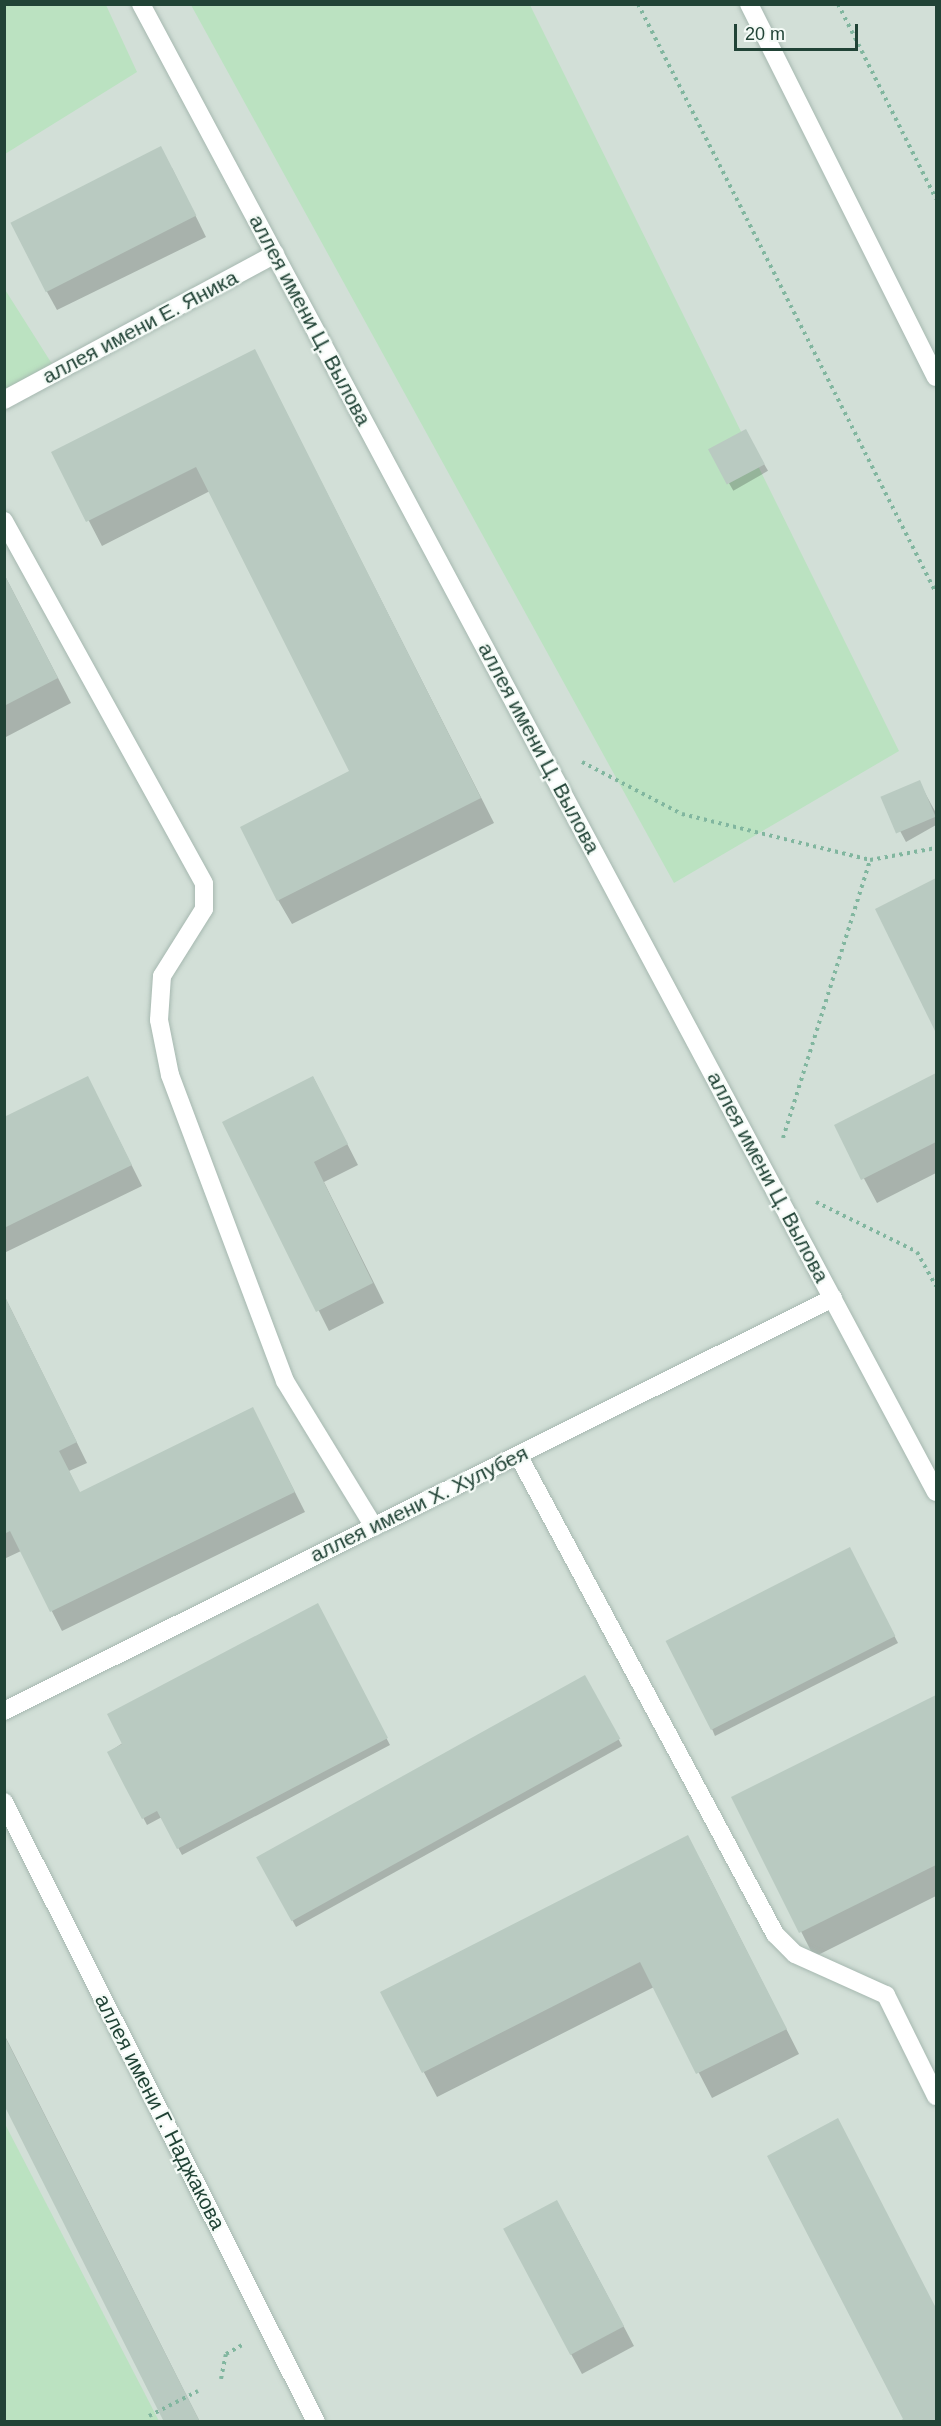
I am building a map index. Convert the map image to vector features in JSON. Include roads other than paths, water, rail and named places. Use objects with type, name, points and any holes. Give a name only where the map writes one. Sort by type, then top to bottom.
[{"type":"street","name":"аллея имени Ц. Вылова","points":[[141,4],[936,1492]]},
{"type":"street","points":[[749,4],[936,376]]},
{"type":"street","name":"аллея имени Е. Яника","points":[[4,400],[275,254]]},
{"type":"street","points":[[4,521],[204,884],[204,909],[162,976],[159,1020],[170,1075],[285,1381],[374,1527]]},
{"type":"street","name":"аллея имени Х. Хулубея","points":[[4,1711],[833,1298]]},
{"type":"street","points":[[518,1455],[775,1934],[795,1954],[886,1995],[936,2096]]},
{"type":"street","name":"аллея имени Г. Наджакова","points":[[4,1802],[316,2421]]}]
